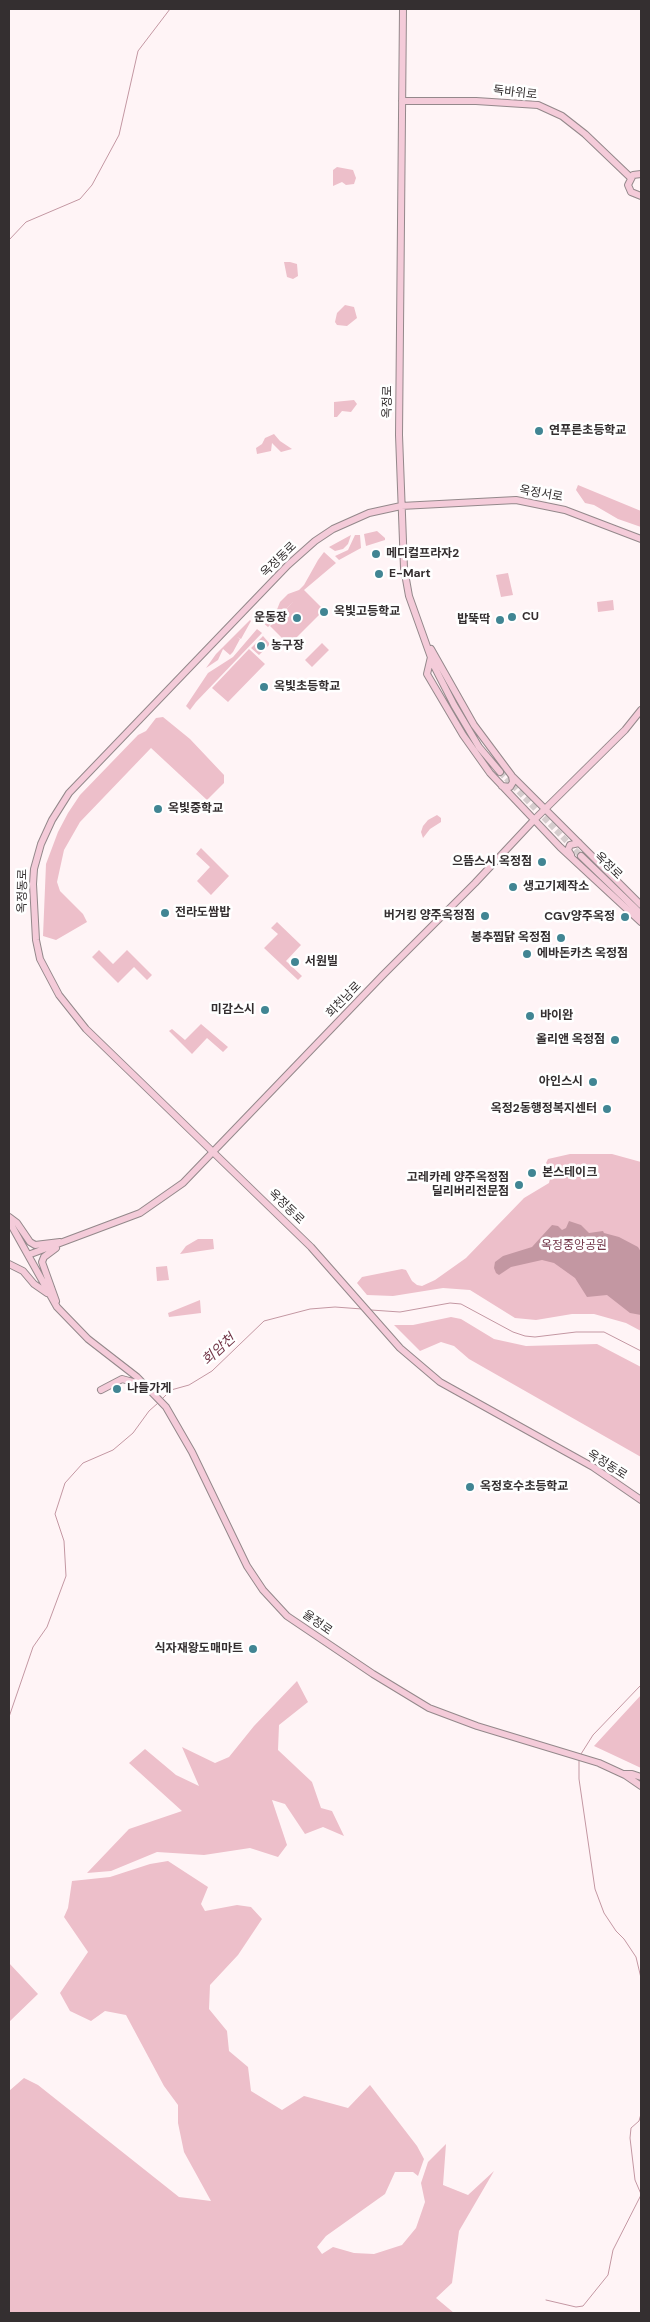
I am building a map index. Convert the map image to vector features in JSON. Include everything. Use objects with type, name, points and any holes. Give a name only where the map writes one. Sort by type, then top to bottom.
[{"type":"main road","name":"옥정로","points":[[403,9],[399,435],[404,568],[409,596],[431,656],[454,705],[479,747],[500,772]]},
{"type":"main road","name":"독바위로","points":[[402,101],[476,101],[538,105],[562,116],[578,128],[630,178],[629,189],[634,194],[641,196]]},
{"type":"main road","points":[[630,178],[641,174]]},
{"type":"main road","name":"옥정서로","points":[[401,506],[516,500],[565,510],[641,539]]},
{"type":"main road","name":"옥정동로","points":[[401,506],[369,513],[345,522],[315,541],[288,565],[68,793],[52,820],[41,844],[33,876],[36,940],[40,959],[58,995],[86,1029],[311,1247],[387,1335],[421,1368],[440,1382],[489,1411],[593,1467],[641,1500]]},
{"type":"main road","points":[[426,641],[474,725],[512,776],[641,905]]},
{"type":"main road","points":[[431,656],[427,674],[463,735],[502,786],[534,820],[641,922]]},
{"type":"main road","name":"회천남로","points":[[28,1255],[140,1213],[183,1183],[534,820],[625,730],[641,710]]},
{"type":"main road","points":[[502,786],[510,787],[512,776]]},
{"type":"main road","points":[[571,856],[568,850],[570,845],[579,843]]},
{"type":"main road","name":"옥정로","points":[[581,856],[641,914]]},
{"type":"main road","points":[[9,1219],[17,1223],[30,1242],[35,1245],[66,1242]]},
{"type":"main road","points":[[9,1219],[57,1307]]},
{"type":"main road","points":[[57,1307],[42,1262],[44,1257],[66,1242]]},
{"type":"main road","points":[[9,1264],[23,1271],[34,1284],[50,1296]]},
{"type":"main road","name":"율정로","points":[[57,1307],[88,1339],[146,1385],[166,1407],[192,1452],[247,1566],[263,1590],[287,1616],[373,1674],[429,1708],[478,1726],[572,1753],[622,1774]]},
{"type":"main road","points":[[101,1390],[122,1379],[146,1385]]},
{"type":"main road","points":[[622,1774],[632,1774],[641,1777]]},
{"type":"main road","points":[[622,1774],[641,1786]]},
{"type":"green space","points":[[337,167],[353,170],[356,178],[354,184],[346,185],[342,182],[333,186],[333,170]]},
{"type":"green space","points":[[284,262],[297,264],[298,276],[293,279],[287,277]]},
{"type":"green space","points":[[345,305],[354,307],[357,318],[347,326],[337,325],[335,322],[337,313]]},
{"type":"green space","points":[[354,400],[357,404],[351,412],[342,411],[337,417],[334,417],[334,402]]},
{"type":"green space","points":[[274,434],[280,441],[292,449],[281,452],[272,443],[271,451],[257,454],[256,448],[262,444],[265,438]]},
{"type":"green space","points":[[578,485],[641,511],[641,527],[618,519],[594,505],[585,503],[576,490]]},
{"type":"green space","points":[[377,531],[385,540],[366,546],[364,534]]},
{"type":"green space","points":[[351,535],[348,544],[343,549],[335,551],[329,547]]},
{"type":"green space","points":[[355,535],[360,535],[361,548],[339,560],[335,556],[348,550]]},
{"type":"green space","name":"운동장","points":[[324,552],[336,563],[304,590],[324,610],[289,645],[270,626],[294,601],[268,627],[262,622],[267,618],[274,617],[280,602],[288,594],[299,590],[304,585]]},
{"type":"green space","points":[[508,573],[513,595],[501,597],[496,575]]},
{"type":"green space","points":[[613,600],[614,610],[598,612],[597,602]]},
{"type":"green space","points":[[250,620],[241,639],[237,637],[240,639],[233,652],[230,655],[223,649],[218,660],[206,668],[216,654]]},
{"type":"green space","points":[[257,629],[262,633],[190,710],[186,706],[208,673],[233,657]]},
{"type":"green space","name":"농구장","points":[[263,636],[270,644],[259,655],[251,648]]},
{"type":"green space","points":[[322,643],[329,650],[312,667],[305,660]]},
{"type":"green space","name":"운동장","points":[[249,649],[265,664],[228,702],[212,688]]},
{"type":"green space","points":[[163,717],[190,739],[224,775],[224,783],[207,800],[151,748],[80,822],[64,850],[57,882],[60,891],[83,914],[87,922],[56,940],[43,936],[46,864],[58,832],[68,813],[80,795],[138,735],[146,731],[156,718]]},
{"type":"green space","points":[[437,815],[441,818],[441,822],[430,829],[423,838],[421,832],[423,826],[428,820]]},
{"type":"green space","points":[[201,848],[229,876],[211,895],[197,881],[210,867],[196,854]]},
{"type":"green space","points":[[277,922],[301,945],[286,961],[302,976],[298,980],[264,948],[278,934],[271,928]]},
{"type":"green space","points":[[99,950],[113,964],[127,950],[152,975],[147,980],[134,967],[118,983],[92,957]]},
{"type":"green space","points":[[201,1024],[228,1047],[223,1052],[207,1038],[192,1054],[169,1031],[172,1029],[185,1040]]},
{"type":"green space","name":"옥정중앙공원","points":[[570,1154],[612,1154],[641,1162],[641,1331],[626,1323],[594,1314],[572,1314],[536,1320],[515,1318],[470,1290],[443,1288],[393,1296],[367,1295],[357,1283],[362,1277],[402,1269],[406,1270],[412,1281],[417,1285],[422,1286],[435,1280],[466,1258],[524,1198],[549,1183],[551,1174],[546,1163],[548,1159]]},
{"type":"green space","points":[[198,1239],[213,1239],[214,1249],[180,1254],[186,1246]]},
{"type":"green space","points":[[167,1266],[169,1280],[157,1281],[156,1267]]},
{"type":"green space","points":[[200,1300],[201,1313],[169,1317],[168,1313]]},
{"type":"green space","points":[[451,1317],[461,1319],[494,1339],[526,1346],[597,1344],[641,1367],[641,1457],[469,1359],[454,1346],[441,1342],[420,1351],[394,1325],[413,1325]]},
{"type":"green space","points":[[297,1681],[308,1702],[279,1725],[278,1750],[312,1782],[321,1808],[332,1811],[344,1836],[323,1827],[305,1834],[285,1804],[272,1800],[287,1845],[278,1857],[250,1848],[204,1855],[157,1852],[111,1871],[87,1873],[129,1829],[182,1811],[129,1763],[145,1749],[176,1775],[199,1786],[182,1747],[215,1763],[229,1757],[254,1726]]},
{"type":"green space","points":[[641,1695],[641,1768],[594,1746]]},
{"type":"green space","points":[[168,1861],[208,1887],[201,1904],[205,1911],[237,1905],[251,1907],[262,1919],[238,1955],[210,1985],[209,2009],[227,2031],[229,2051],[248,2067],[251,2091],[282,2110],[304,2096],[348,2108],[370,2085],[417,2146],[424,2159],[418,2176],[413,2172],[395,2172],[385,2194],[326,2236],[317,2247],[322,2254],[333,2247],[354,2253],[374,2254],[402,2245],[416,2228],[425,2202],[421,2183],[428,2162],[446,2144],[443,2185],[468,2195],[494,2171],[459,2231],[452,2283],[436,2298],[454,2313],[9,2313],[9,2091],[24,2078],[38,2085],[179,2197],[211,2201],[184,2152],[178,2123],[178,2105],[164,2086],[126,2015],[105,2011],[91,2021],[70,2011],[60,1993],[88,1952],[64,1917],[68,1908],[72,1881],[110,1877],[150,1864]]},
{"type":"green space","points":[[9,1963],[38,1994],[9,2022]]},
{"type":"shaded area","points":[[569,1221],[581,1225],[589,1233],[603,1231],[638,1247],[641,1252],[641,1315],[630,1313],[607,1295],[587,1297],[575,1278],[554,1263],[542,1260],[511,1267],[499,1275],[496,1273],[494,1268],[495,1262],[503,1256],[532,1247],[552,1225],[558,1226],[562,1230],[566,1228]]},
{"type":"waterway","points":[[9,240],[26,222],[80,199],[92,185],[119,135],[138,51],[170,9]]},
{"type":"waterway","name":"회암천","points":[[371,1310],[400,1312],[450,1303],[461,1304],[513,1332],[525,1336],[535,1337],[576,1332],[604,1332],[641,1351]]},
{"type":"waterway","name":"회암천","points":[[163,1398],[171,1390],[189,1385],[212,1371],[264,1321],[310,1309],[335,1307],[362,1309]]},
{"type":"waterway","name":"회암천","points":[[9,1717],[33,1647],[47,1627],[66,1576],[64,1541],[55,1514],[65,1483],[83,1463],[113,1450],[133,1433],[149,1411],[158,1403]]},
{"type":"waterway","points":[[581,1754],[593,1735],[641,1685]]},
{"type":"waterway","points":[[579,1761],[579,1779],[595,1889],[604,1913],[636,1957],[641,1978]]},
{"type":"waterway","points":[[641,2114],[639,2121],[631,2128],[630,2138],[635,2180],[641,2194]]},
{"type":"waterway","points":[[546,2300],[576,2307],[583,2306],[608,2275],[613,2250],[641,2195]]},
{"type":"tunnel","points":[[500,772],[581,856]]},
{"type":"place","name":"연푸른초등학교","points":[[539,431]]},
{"type":"place","name":"메디컬프라자2","points":[[376,554]]},
{"type":"place","name":"E-Mart","points":[[379,574]]},
{"type":"place","name":"옥빛고등학교","points":[[324,612]]},
{"type":"place","name":"CU","points":[[512,617]]},
{"type":"place","name":"운동장","points":[[297,618]]},
{"type":"place","name":"밥뚝딱","points":[[500,620]]},
{"type":"place","name":"농구장","points":[[261,646]]},
{"type":"place","name":"옥빛초등학교","points":[[264,687]]},
{"type":"place","name":"옥빛중학교","points":[[158,809]]},
{"type":"place","name":"으뜸스시 옥정점","points":[[542,862]]},
{"type":"place","name":"생고기제작소","points":[[513,887]]},
{"type":"place","name":"전라도쌈밥","points":[[165,913]]},
{"type":"place","name":"버거킹 양주옥정점","points":[[485,916]]},
{"type":"place","name":"CGV양주옥정","points":[[625,917]]},
{"type":"place","name":"봉추찜닭 옥정점","points":[[561,938]]},
{"type":"place","name":"에바돈카츠 옥정점","points":[[527,954]]},
{"type":"place","name":"서원빌","points":[[295,962]]},
{"type":"place","name":"미감스시","points":[[265,1010]]},
{"type":"place","name":"바이완","points":[[530,1016]]},
{"type":"place","name":"올리앤 옥정점","points":[[615,1040]]},
{"type":"place","name":"아인스시","points":[[593,1082]]},
{"type":"place","name":"옥정2동행정복지센터","points":[[607,1109]]},
{"type":"place","name":"본스테이크","points":[[532,1173]]},
{"type":"place","name":"고레카레 양주옥정점 딜리버리전문점","points":[[519,1185]]},
{"type":"place","name":"나들가게","points":[[117,1389]]},
{"type":"place","name":"옥정호수초등학교","points":[[470,1487]]},
{"type":"place","name":"식자재왕도매마트","points":[[253,1649]]}]
